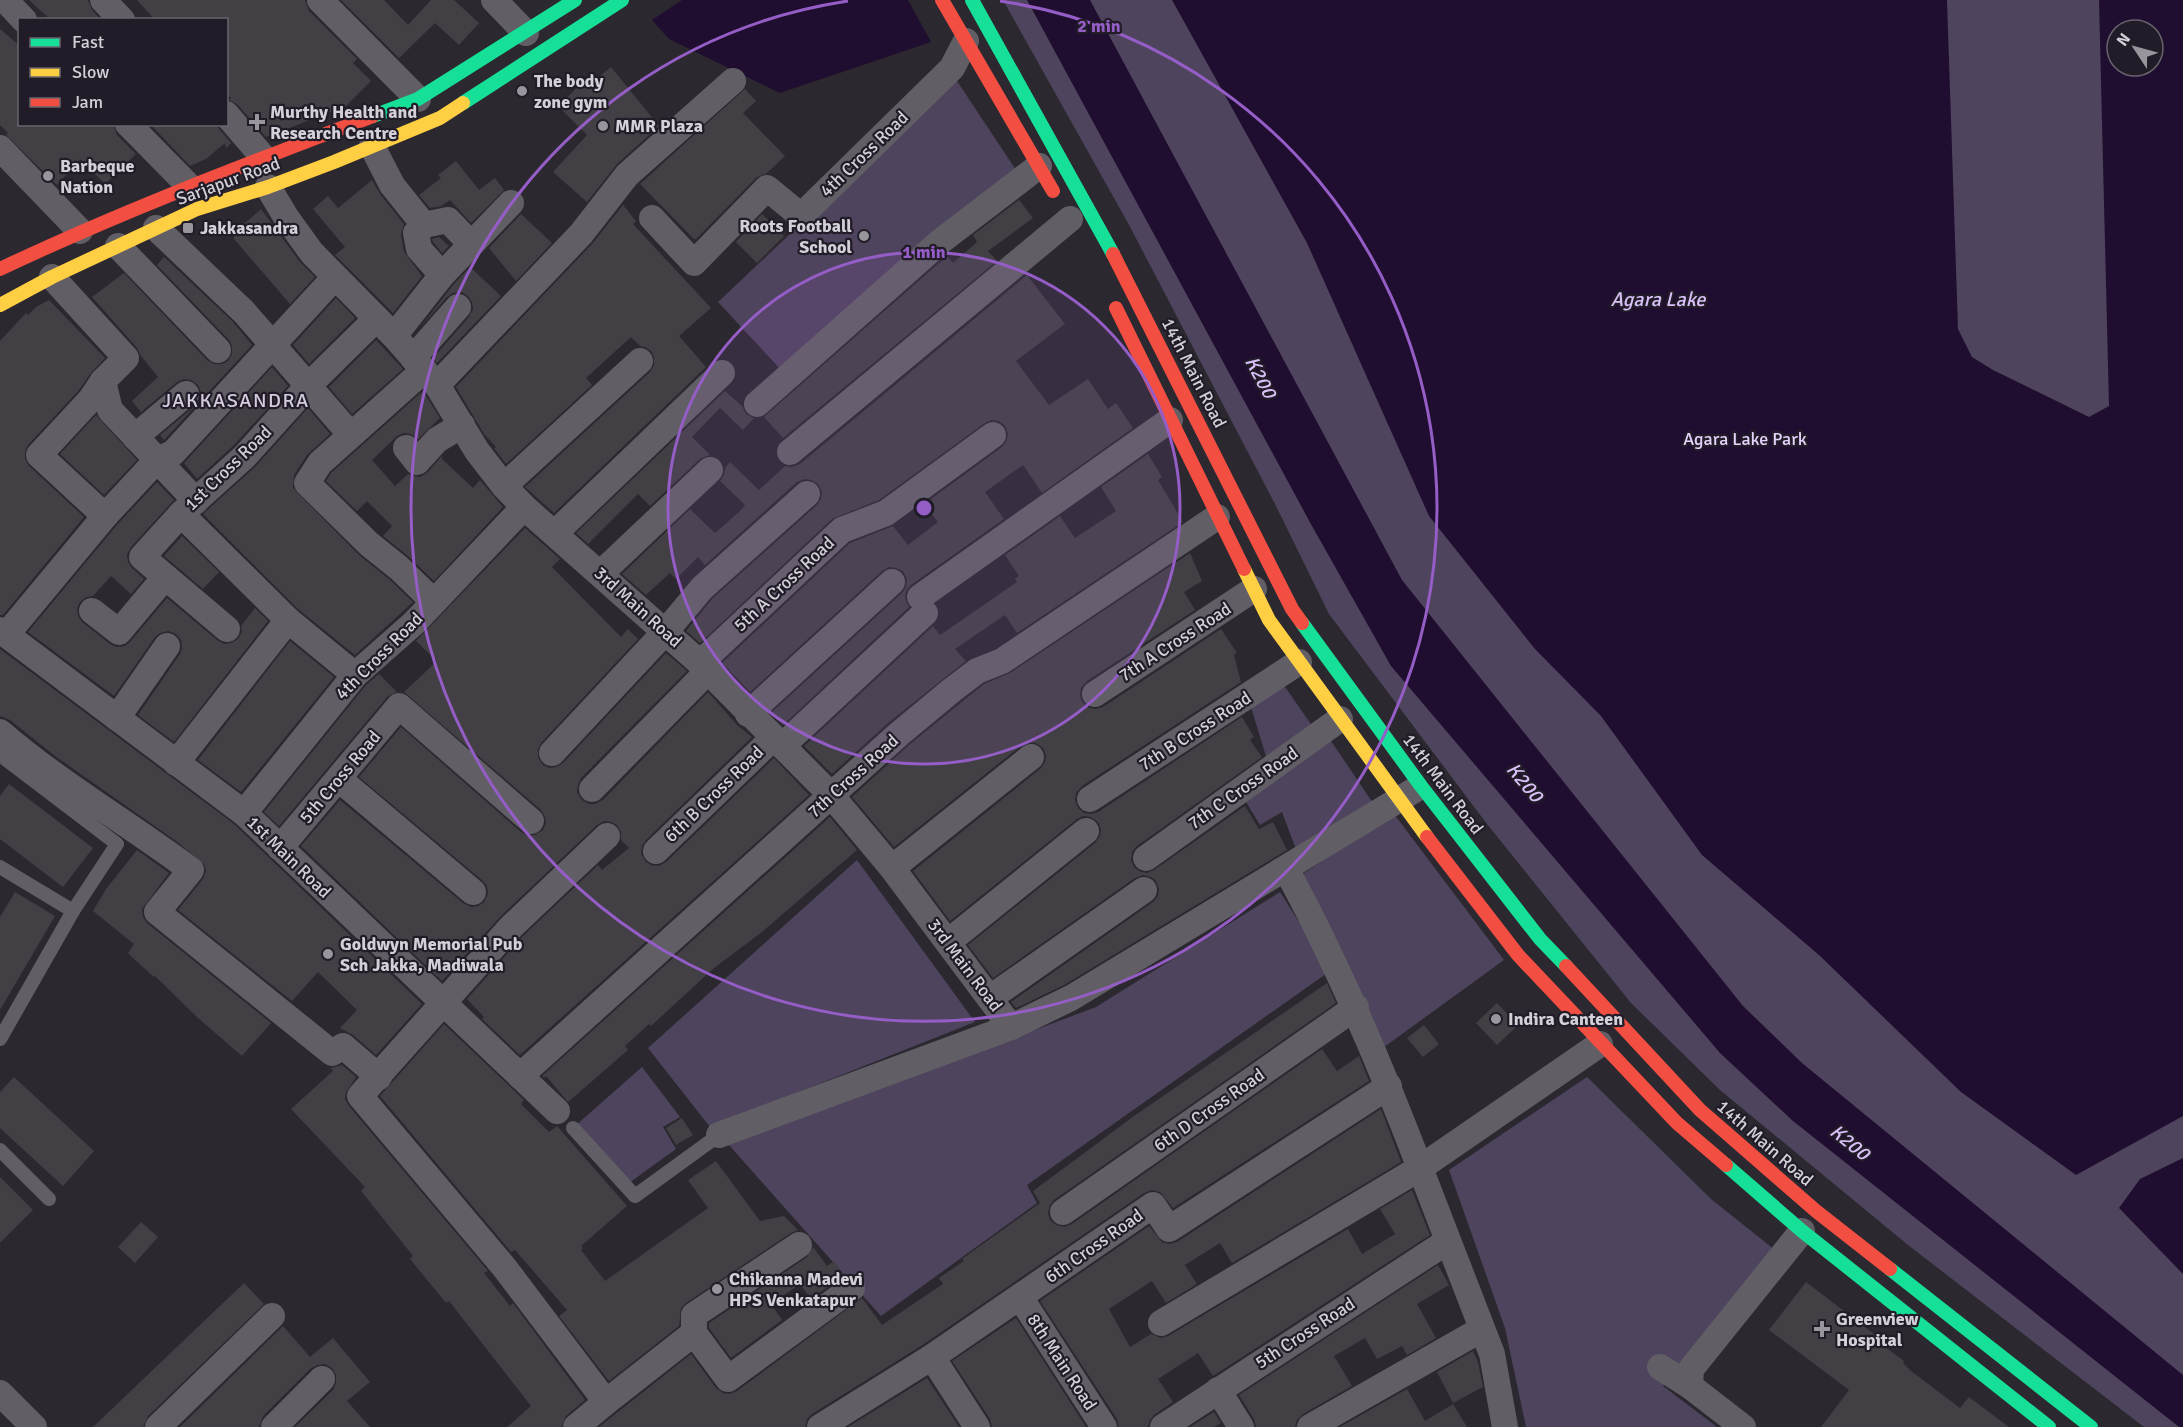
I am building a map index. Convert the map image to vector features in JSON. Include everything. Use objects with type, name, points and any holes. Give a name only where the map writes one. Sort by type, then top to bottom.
[{"type":"main road","name":"Sarjapur Road","points":[[0,269],[80,231],[189,186],[418,99],[575,0]]},
{"type":"main road","name":"Sarjapur Road","points":[[0,305],[52,277],[197,209],[268,187],[440,118],[622,0]]},
{"type":"main road","points":[[942,0],[1067,215]]},
{"type":"main road","name":"14th Main Road","points":[[972,0],[1112,249],[1292,609],[1421,786],[1540,939],[1700,1110],[1816,1211],[2091,1427]]},
{"type":"main road","points":[[1108,292],[1269,620],[1399,801],[1518,955],[1677,1123],[1802,1231],[2049,1427]]},
{"type":"street","points":[[4,0],[22,18]]},
{"type":"street","points":[[103,0],[120,18]]},
{"type":"street","points":[[320,0],[418,99]]},
{"type":"street","points":[[494,0],[526,33]]},
{"type":"street","name":"4th Cross Road","points":[[652,218],[694,263],[767,188],[801,216],[952,68],[962,34]]},
{"type":"street","points":[[433,601],[399,568],[369,544],[307,483],[320,463],[581,234],[627,175],[733,81]]},
{"type":"street","points":[[228,116],[263,157]]},
{"type":"street","points":[[130,126],[189,186]]},
{"type":"street","points":[[372,146],[392,185],[424,225]]},
{"type":"street","points":[[0,148],[80,231]]},
{"type":"street","points":[[758,404],[941,241],[1039,166]]},
{"type":"street","name":"3rd Main Road","points":[[268,187],[312,253],[425,371],[477,451],[504,486],[524,507],[704,667],[748,714],[831,795],[892,868],[1011,1027]]},
{"type":"street","name":"1st Cross Road","points":[[165,577],[142,557],[188,508],[245,456],[308,386],[385,327],[442,275],[511,203]]},
{"type":"street","points":[[790,452],[1067,215]]},
{"type":"street","points":[[442,275],[419,249],[416,233],[424,225],[448,220],[471,244]]},
{"type":"street","points":[[156,228],[244,312],[351,435]]},
{"type":"street","points":[[118,246],[218,350]]},
{"type":"street","points":[[52,277],[126,358],[39,455],[105,516]]},
{"type":"street","points":[[3,632],[157,460],[173,453],[335,277]]},
{"type":"street","points":[[425,371],[458,307]]},
{"type":"street","points":[[504,486],[640,361]]},
{"type":"street","points":[[555,533],[722,373]]},
{"type":"street","points":[[103,381],[110,410],[157,460],[188,508],[288,620],[355,675]]},
{"type":"street","points":[[135,437],[186,394]]},
{"type":"street","name":"6th B Cross Road","points":[[656,851],[778,742],[922,605],[1170,420]]},
{"type":"street","points":[[406,448],[417,462],[437,440],[462,425]]},
{"type":"street","name":"5th A Cross Road","points":[[592,789],[704,667],[842,530],[886,513],[993,435]]},
{"type":"street","points":[[600,574],[710,470]]},
{"type":"street","points":[[552,753],[666,632],[702,588],[807,494]]},
{"type":"street","name":"4th Cross Road","points":[[244,813],[355,675],[414,623],[524,507]]},
{"type":"street","name":"7th Cross Road","points":[[520,1076],[943,697],[977,671],[1002,661],[1217,517]]},
{"type":"street","points":[[92,611],[120,633],[165,577],[227,629]]},
{"type":"street","points":[[748,714],[892,582]]},
{"type":"street","name":"7th A Cross Road","points":[[1095,694],[1254,589]]},
{"type":"street","points":[[176,763],[288,620]]},
{"type":"street","name":"1st Main Road","points":[[3,632],[244,813],[565,1119]]},
{"type":"street","points":[[117,718],[167,646]]},
{"type":"street","name":"7th B Cross Road","points":[[1090,799],[1299,662]]},
{"type":"street","name":"5th Cross Road","points":[[280,848],[399,706],[531,821]]},
{"type":"street","name":"7th C Cross Road","points":[[1146,858],[1340,719]]},
{"type":"street","points":[[0,732],[191,870],[157,912],[332,1053],[343,1046],[379,1077]]},
{"type":"street","points":[[892,868],[1031,757]]},
{"type":"street","points":[[339,779],[473,892]]},
{"type":"street","points":[[718,1135],[1011,1027],[1071,998],[1421,786]]},
{"type":"street","points":[[948,942],[1086,831]]},
{"type":"street","points":[[606,1402],[504,1267],[360,1096],[511,927],[607,836]]},
{"type":"street","points":[[1286,869],[1319,930],[1356,1007],[1389,1086],[1492,1354],[1505,1427]]},
{"type":"street","points":[[990,998],[1144,890]]},
{"type":"street","name":"6th D Cross Road","points":[[1062,1212],[1356,1007]]},
{"type":"street","points":[[1161,1323],[1420,1168],[1600,1044]]},
{"type":"street","name":"6th Cross Road","points":[[820,1427],[853,1419],[932,1357],[1153,1205],[1169,1229],[1389,1086]]},
{"type":"street","points":[[1690,1386],[1691,1370],[1802,1231]]},
{"type":"street","name":"5th Cross Road","points":[[1163,1427],[1448,1241]]},
{"type":"street","points":[[799,1245],[694,1315],[694,1333],[728,1379],[852,1288]]},
{"type":"street","name":"8th Main Road","points":[[1020,1297],[1104,1427]]},
{"type":"street","points":[[158,1427],[272,1316]]},
{"type":"street","points":[[1310,1427],[1482,1329]]},
{"type":"street","points":[[576,1427],[694,1333]]},
{"type":"street","points":[[932,1357],[977,1427]]},
{"type":"street","points":[[1660,1367],[1690,1386],[1743,1427]]},
{"type":"street","points":[[274,1427],[322,1379]]},
{"type":"street","points":[[1218,1390],[1241,1427]]},
{"type":"street","points":[[0,1393],[33,1427]]},
{"type":"lane","points":[[0,755],[117,844],[73,911],[0,1039]]},
{"type":"lane","points":[[0,867],[73,911]]},
{"type":"lane","points":[[565,1119],[635,1196],[718,1135]]},
{"type":"lane","points":[[0,1150],[49,1199]]},
{"type":"green space","name":"Agara Lake","points":[[1003,0],[2183,0],[2183,1427],[2144,1427],[1908,1245],[1720,1090],[1631,1003],[1487,824],[1329,614],[1276,506],[1128,223]]},
{"type":"green space","name":"Roots Football School","points":[[955,78],[1016,170],[783,372],[718,302]]},
{"type":"green space","points":[[1283,684],[1315,730],[1268,763],[1251,707]]},
{"type":"green space","points":[[1329,738],[1377,809],[1297,852],[1282,812],[1260,825],[1246,802]]},
{"type":"green space","points":[[1394,814],[1504,960],[1380,1050],[1301,875]]},
{"type":"green space","points":[[857,860],[975,1022],[710,1127],[648,1048]]},
{"type":"green space","points":[[1280,892],[1330,971],[1027,1185],[1037,1203],[881,1316],[729,1145],[1096,1007]]},
{"type":"green space","points":[[642,1067],[680,1117],[663,1127],[676,1149],[629,1183],[575,1126]]},
{"type":"green space","points":[[1587,1077],[1711,1199],[1775,1250],[1663,1386],[1717,1427],[1526,1427],[1505,1328],[1449,1170]]},
{"type":"water","points":[[634,0],[908,0],[931,42],[780,93],[669,39]]},
{"type":"water","name":"K200","points":[[1027,0],[1090,0],[1402,580],[1743,1006],[1802,1063],[2183,1375],[2183,1427],[2179,1427],[1793,1121],[1720,1053],[1391,666],[1312,526]]},
{"type":"water","name":"Agara Lake","points":[[1172,0],[1947,0],[1958,329],[1972,357],[1993,370],[2089,417],[2109,406],[2099,0],[2183,0],[2183,1116],[2076,1175],[1961,1092],[1819,955],[1702,855],[1601,716],[1535,649],[1429,516],[1307,243]]},
{"type":"water","points":[[2183,1158],[2183,1274],[2119,1208],[2140,1179]]},
{"type":"pier","points":[[631,0],[682,0],[649,22]]},
{"type":"building","points":[[29,0],[88,0],[92,10],[99,18],[49,18]]},
{"type":"building","points":[[137,0],[305,0],[309,11],[357,59],[353,63],[371,81],[346,106],[266,137],[237,104],[229,100],[231,98],[228,96],[228,18],[153,18]]},
{"type":"building","points":[[341,0],[384,0],[408,25],[431,0],[454,0],[479,23],[459,45],[435,23],[399,58]]},
{"type":"building","points":[[0,29],[18,44],[18,126],[114,126],[117,135],[136,154],[105,184],[80,159],[57,185],[6,135],[8,133],[0,125]]},
{"type":"building","points":[[611,67],[659,126],[617,164],[587,202],[553,172],[587,135],[558,106],[584,81],[588,86]]},
{"type":"building","points":[[745,89],[756,101],[743,113],[785,156],[767,173],[756,178],[694,239],[640,184]]},
{"type":"building","points":[[152,126],[217,126],[231,143],[226,148],[225,143],[206,159],[190,166]]},
{"type":"building","points":[[456,161],[479,190],[495,178],[504,190],[471,223],[450,200],[441,206],[430,208],[419,195],[441,178],[438,175]]},
{"type":"building","points":[[372,180],[404,224],[401,235],[404,252],[422,276],[393,313],[335,255],[345,247],[313,209],[328,196],[338,208]]},
{"type":"building","points":[[1019,200],[1033,218],[988,251],[997,261],[783,438],[764,417],[947,256],[953,263],[977,242],[973,235]]},
{"type":"building","points":[[623,205],[636,221],[633,224],[711,308],[679,336],[706,367],[554,513],[525,487],[650,372],[654,365],[651,351],[640,346],[631,337],[586,378],[592,385],[506,464],[494,448],[496,447],[484,434],[456,387],[592,244]]},
{"type":"building","points":[[261,209],[300,262],[315,277],[290,304],[234,239],[234,233]]},
{"type":"building","points":[[521,214],[552,243],[516,281],[489,248]]},
{"type":"building","points":[[762,214],[784,236],[757,263],[736,242]]},
{"type":"building","points":[[439,237],[449,246],[442,253],[432,239]]},
{"type":"building","points":[[164,257],[233,322],[252,345],[164,440],[160,435],[200,400],[201,392],[198,385],[191,380],[184,379],[177,382],[141,412],[132,401],[158,377],[137,348],[92,297],[124,273],[207,360],[214,364],[228,361],[232,354],[229,340],[157,265]]},
{"type":"building","points":[[470,267],[501,296],[437,363],[433,358],[469,317],[473,309],[472,302],[462,292],[453,293],[419,329]]},
{"type":"building","points":[[1027,275],[1065,324],[1016,361],[1049,405],[1088,379],[1108,409],[1116,403],[1133,428],[1042,493],[1023,465],[985,492],[1004,519],[911,585],[906,591],[905,598],[909,607],[783,725],[771,713],[902,593],[907,579],[903,571],[889,567],[882,571],[750,692],[722,663],[850,543],[893,526],[908,545],[938,522],[924,504],[1002,447],[1008,434],[1005,426],[999,421],[991,420],[985,423],[879,500],[832,519],[700,643],[686,631],[713,598],[817,505],[822,492],[818,484],[805,479],[797,482],[705,565],[698,557],[676,579],[670,573],[646,595],[622,574],[690,509],[715,533],[740,511],[745,505],[720,481],[730,462],[759,490],[785,466],[792,467],[800,464]]},
{"type":"building","points":[[336,298],[355,318],[309,364],[293,345]]},
{"type":"building","points":[[49,300],[105,358],[28,445],[25,459],[29,466],[84,517],[3,615],[0,615],[0,341],[26,313],[28,315],[36,307]]},
{"type":"building","points":[[376,340],[403,369],[352,414],[329,387]]},
{"type":"building","points":[[272,367],[288,386],[234,445],[197,479],[184,463]]},
{"type":"building","points":[[423,391],[440,418],[418,439],[411,434],[404,433],[397,436],[372,460],[395,486],[408,474],[420,477],[428,472],[442,456],[442,459],[473,488],[480,480],[503,507],[434,581],[383,536],[392,526],[367,501],[357,511],[326,481],[331,473]]},
{"type":"building","points":[[725,391],[742,406],[746,414],[754,418],[743,430],[720,408],[692,437],[710,455],[700,459],[650,506],[638,494],[588,544],[576,533]]},
{"type":"building","points":[[308,408],[330,434],[307,455],[294,475],[293,488],[359,555],[413,602],[355,655],[298,609],[203,514],[256,466]]},
{"type":"building","points":[[96,415],[137,460],[104,495],[60,454]]},
{"type":"building","points":[[1148,454],[1162,477],[1158,480],[1183,522],[1017,633],[1005,615],[955,649],[966,661],[889,722],[832,774],[804,746],[933,626],[940,635],[1017,582],[1015,579],[1019,576],[1005,555],[1060,516],[1075,538],[1116,511],[1101,487]]},
{"type":"building","points":[[157,482],[174,500],[131,547],[127,555],[132,568],[144,579],[131,594],[111,576],[93,596],[86,597],[80,602],[77,608],[82,622],[117,647],[125,646],[130,642],[167,598],[224,644],[238,639],[242,632],[241,626],[255,608],[268,621],[174,742],[138,715],[180,654],[181,640],[176,634],[168,631],[155,637],[114,696],[28,632],[116,526]]},
{"type":"building","points":[[525,528],[560,559],[552,567],[621,637],[628,629],[638,639],[541,743],[538,757],[542,764],[549,768],[563,763],[666,653],[687,671],[581,778],[577,792],[582,800],[595,804],[603,800],[708,692],[737,725],[752,737],[646,840],[641,854],[646,862],[659,866],[666,862],[774,758],[809,795],[520,1055],[482,1019],[484,1017],[467,999],[522,937],[598,865],[602,870],[629,848],[621,840],[621,832],[617,825],[604,821],[597,825],[501,916],[442,981],[301,846],[340,800],[463,903],[471,907],[484,902],[488,894],[487,886],[483,881],[359,777],[401,727],[521,832],[528,836],[543,830],[546,823],[541,810],[404,692],[437,661],[416,641]]},
{"type":"building","points":[[182,536],[219,572],[203,589],[164,556]]},
{"type":"building","points":[[1190,553],[1202,581],[1184,592],[1195,610],[1087,681],[1081,688],[1082,702],[1089,708],[1103,707],[1221,629],[1237,653],[1234,655],[1241,682],[1082,786],[1076,793],[1075,800],[1078,808],[1084,813],[1098,812],[1242,717],[1254,737],[1250,740],[1262,757],[1137,846],[1132,852],[1131,860],[1139,871],[1147,873],[1154,870],[1245,806],[1259,829],[1273,822],[1287,850],[1064,985],[1016,1008],[1011,1002],[1153,902],[1158,896],[1159,889],[1156,881],[1143,875],[1135,878],[993,978],[968,945],[1095,843],[1100,836],[1101,829],[1098,822],[1091,817],[1083,816],[1077,819],[950,921],[913,871],[1040,769],[1045,762],[1046,755],[1043,748],[1036,743],[1028,742],[1022,745],[894,847],[852,797],[909,745],[984,684],[1010,673]]},
{"type":"building","points":[[290,641],[334,677],[241,792],[198,760]]},
{"type":"building","points":[[0,649],[234,824],[422,1004],[376,1055],[353,1035],[340,1028],[357,1010],[318,972],[292,1001],[178,910],[203,879],[206,871],[204,864],[176,841],[55,756],[10,720],[0,716]]},
{"type":"building","points":[[379,674],[397,692],[388,696],[279,826],[264,812],[366,685]]},
{"type":"building","points":[[9,784],[93,848],[63,887],[0,839],[0,796]]},
{"type":"building","points":[[830,817],[857,850],[762,932],[714,968],[651,1026],[649,1024],[625,1046],[628,1050],[568,1102],[546,1076],[544,1078],[542,1076]]},
{"type":"building","points":[[137,850],[169,873],[142,909],[147,923],[271,1023],[242,1056],[135,960],[128,953],[134,944],[93,911],[106,889]]},
{"type":"building","points":[[15,892],[55,916],[0,1010],[0,917]]},
{"type":"building","points":[[1327,983],[1336,1003],[1054,1200],[1048,1213],[1050,1220],[1056,1225],[1064,1227],[1072,1224],[1322,1049],[1337,1071],[1359,1056],[1369,1081],[1173,1208],[1160,1192],[1152,1190],[1144,1193],[924,1344],[812,1414],[807,1419],[805,1427],[599,1427],[691,1354],[716,1388],[723,1393],[730,1394],[862,1298],[882,1325],[943,1284],[939,1278],[1040,1203],[1033,1191],[1134,1116]]},
{"type":"building","points":[[1497,1003],[1518,1025],[1497,1045],[1476,1023]]},
{"type":"building","points":[[444,1024],[524,1100],[521,1104],[549,1132],[557,1126],[627,1206],[581,1246],[583,1248],[581,1250],[605,1281],[708,1208],[688,1180],[716,1161],[760,1221],[784,1216],[798,1230],[686,1303],[681,1308],[679,1326],[609,1381],[559,1316],[567,1310],[515,1250],[511,1252],[380,1096]]},
{"type":"building","points":[[1424,1025],[1439,1044],[1423,1057],[1407,1038]]},
{"type":"building","points":[[342,1065],[356,1077],[346,1092],[345,1099],[349,1106],[488,1271],[484,1273],[510,1306],[513,1303],[585,1400],[566,1416],[561,1427],[507,1427],[531,1406],[449,1301],[446,1303],[410,1259],[413,1256],[361,1191],[365,1187],[291,1109],[333,1071],[331,1068]]},
{"type":"building","points":[[14,1077],[94,1151],[63,1186],[0,1128],[0,1092]]},
{"type":"building","points":[[1381,1109],[1401,1162],[1232,1263],[1220,1243],[1185,1265],[1197,1284],[1166,1303],[1152,1281],[1109,1309],[1130,1347],[1151,1334],[1161,1338],[1168,1336],[1348,1229],[1362,1254],[1395,1234],[1380,1209],[1412,1190],[1430,1235],[1213,1376],[1198,1353],[1158,1379],[1173,1402],[1154,1415],[1148,1427],[1119,1427],[1117,1419],[1040,1301],[1149,1226],[1162,1242],[1169,1244],[1177,1242]]},
{"type":"building","points":[[682,1118],[693,1135],[676,1145],[666,1128]]},
{"type":"building","points":[[0,1177],[33,1210],[0,1243]]},
{"type":"building","points":[[141,1222],[158,1237],[135,1263],[118,1247]]},
{"type":"building","points":[[813,1247],[827,1266],[834,1261],[844,1275],[811,1299],[800,1284],[771,1304],[782,1320],[731,1358],[709,1328],[709,1323],[807,1257]]},
{"type":"building","points":[[1438,1265],[1449,1285],[1417,1304],[1436,1338],[1407,1355],[1402,1346],[1377,1359],[1365,1338],[1334,1356],[1352,1386],[1303,1414],[1297,1420],[1295,1427],[1256,1427],[1254,1419],[1239,1395]]},
{"type":"building","points":[[1806,1282],[1878,1337],[1876,1340],[1904,1361],[1903,1363],[1911,1371],[1960,1408],[1969,1397],[2009,1427],[1821,1427],[1849,1390],[1769,1330]]},
{"type":"building","points":[[244,1283],[264,1304],[148,1416],[143,1427],[93,1427]]},
{"type":"building","points":[[1016,1318],[1086,1427],[992,1427],[990,1419],[952,1361]]},
{"type":"building","points":[[283,1326],[310,1357],[333,1338],[370,1382],[347,1401],[370,1427],[295,1427],[333,1390],[336,1375],[332,1368],[325,1364],[311,1368],[263,1416],[259,1427],[180,1427]]},
{"type":"building","points":[[1473,1351],[1478,1362],[1483,1387],[1453,1403],[1437,1372]]},
{"type":"building","points":[[927,1378],[959,1427],[848,1427]]},
{"type":"building","points":[[1407,1389],[1425,1421],[1453,1404],[1467,1427],[1340,1427]]},
{"type":"building","points":[[1214,1412],[1221,1423],[1214,1427],[1190,1427]]},
{"type":"traffic: fast","points":[[373,116],[418,99],[575,0]]},
{"type":"traffic: fast","points":[[463,103],[622,0]]},
{"type":"traffic: fast","points":[[972,0],[1113,254]]},
{"type":"traffic: fast","points":[[1302,623],[1421,786],[1540,939],[1566,966]]},
{"type":"traffic: fast","points":[[1726,1165],[1802,1231],[2049,1427]]},
{"type":"traffic: fast","points":[[1890,1269],[2091,1427]]},
{"type":"traffic: slow","points":[[0,305],[52,277],[197,209],[268,187],[334,162],[440,118],[463,103]]},
{"type":"traffic: slow","points":[[1244,569],[1269,620],[1427,837]]},
{"type":"traffic: jam","points":[[942,0],[1053,191]]},
{"type":"traffic: jam","points":[[0,269],[138,208],[373,116]]},
{"type":"traffic: jam","points":[[1113,254],[1292,609],[1302,623]]},
{"type":"traffic: jam","points":[[1116,308],[1244,569]]},
{"type":"traffic: jam","points":[[1427,837],[1518,955],[1677,1123],[1726,1165]]},
{"type":"traffic: jam","points":[[1566,966],[1700,1110],[1816,1211],[1890,1269]]},
{"type":"place","name":"The body zone gym","points":[[522,91]]},
{"type":"place","name":"Murthy Health and Research Centre","points":[[257,122]]},
{"type":"place","name":"MMR Plaza","points":[[603,126]]},
{"type":"place","name":"Barbeque Nation","points":[[48,176]]},
{"type":"place","name":"Jakkasandra","points":[[188,228]]},
{"type":"place","name":"Roots Football School","points":[[864,236]]},
{"type":"place","name":"Goldwyn Memorial Pub Sch Jakka, Madiwala","points":[[328,954]]},
{"type":"place","name":"Indira Canteen","points":[[1496,1019]]},
{"type":"place","name":"Chikanna Madevi HPS Venkatapur","points":[[717,1289]]},
{"type":"place","name":"Greenview Hospital","points":[[1822,1329]]},
{"type":"district","name":"JAKKASANDRA","points":[[236,400]]},
{"type":"park label","name":"Agara Lake Park","points":[[1745,439]]}]
